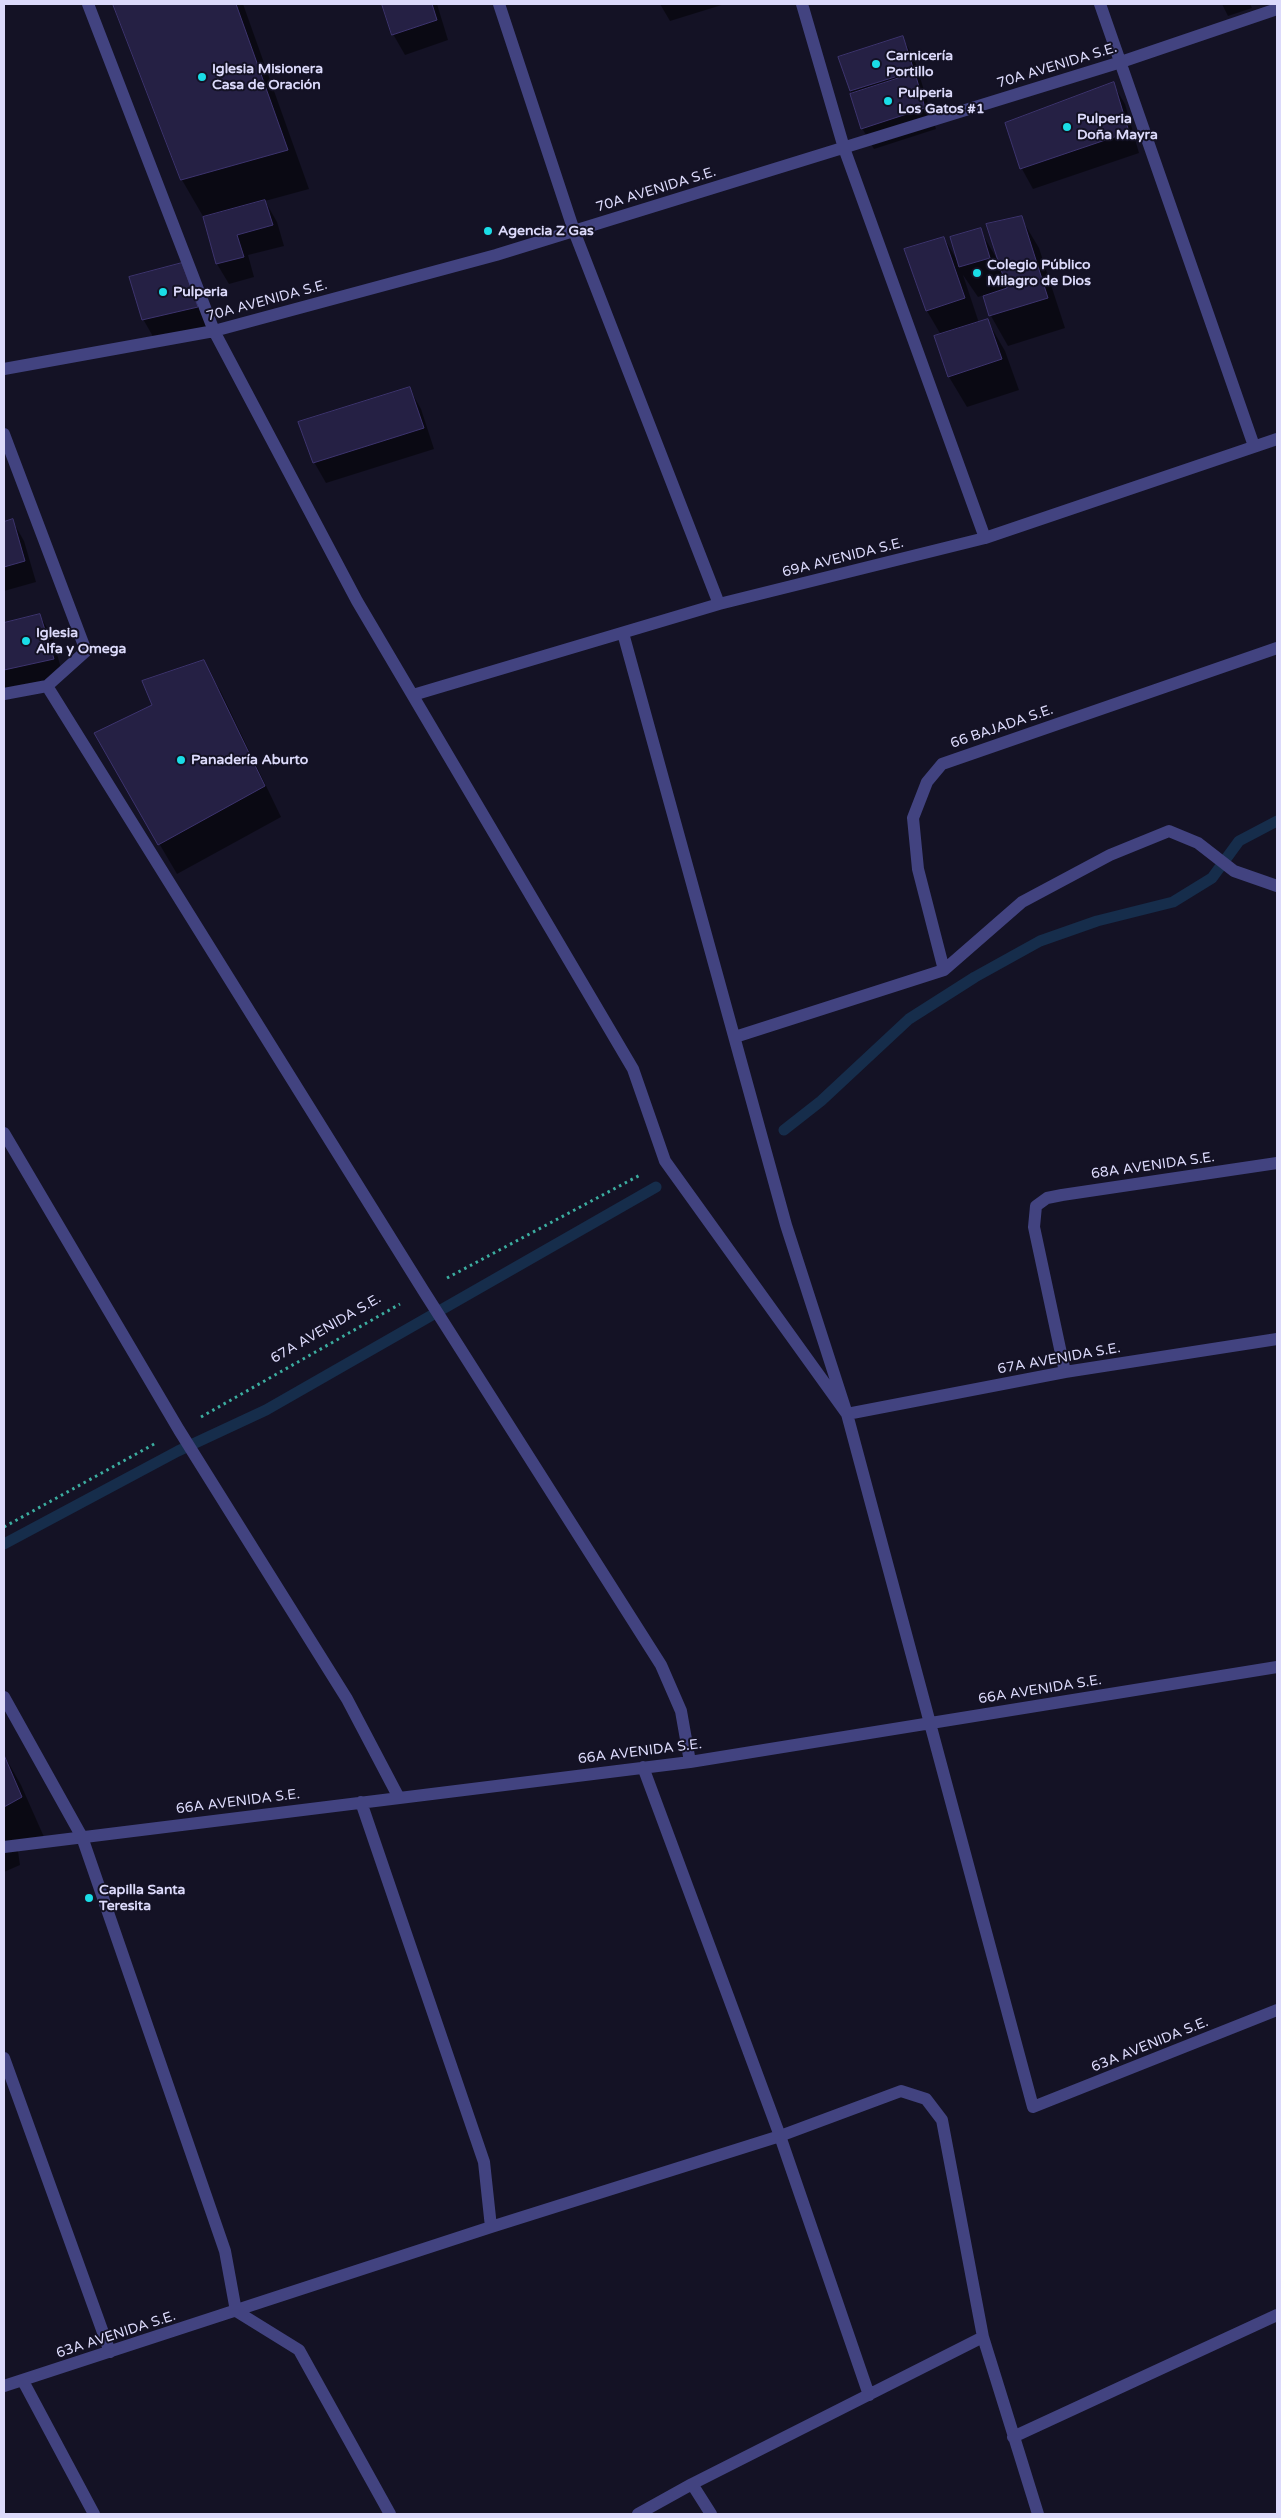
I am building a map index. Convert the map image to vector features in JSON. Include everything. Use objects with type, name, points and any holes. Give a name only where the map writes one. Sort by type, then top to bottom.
[{"type":"street","points":[[88,4],[214,331],[357,601],[633,1069],[664,1161],[847,1414]]},
{"type":"street","points":[[499,4],[574,231],[719,604]]},
{"type":"street","points":[[802,4],[844,148],[985,538]]},
{"type":"street","points":[[1100,4],[1254,446]]},
{"type":"street","name":"70A AVENIDA S.E.","points":[[4,368],[214,331],[496,255],[1121,62],[1277,8]]},
{"type":"street","points":[[4,434],[86,651],[47,686],[4,694]]},
{"type":"street","name":"69A AVENIDA S.E.","points":[[413,695],[719,604],[985,538],[1277,439]]},
{"type":"street","points":[[623,633],[786,1225],[847,1414],[928,1723]]},
{"type":"street","name":"66 BAJADA S.E.","points":[[944,970],[918,870],[914,818],[927,782],[942,764],[1277,648]]},
{"type":"street","points":[[47,686],[424,1290],[661,1665],[681,1711],[690,1762]]},
{"type":"street","points":[[734,1037],[944,970],[1022,902],[1110,855],[1169,831],[1198,842],[1234,871],[1277,886]]},
{"type":"street","points":[[4,1133],[179,1430],[347,1699],[398,1796]]},
{"type":"street","name":"68A AVENIDA S.E.","points":[[1065,1372],[1034,1227],[1036,1206],[1047,1198],[1062,1195],[1277,1163]]},
{"type":"street","name":"67A AVENIDA S.E.","points":[[847,1414],[1065,1372],[1277,1339]]},
{"type":"street","name":"66A AVENIDA S.E.","points":[[4,1847],[398,1796],[690,1762],[1277,1667]]},
{"type":"street","points":[[4,1697],[82,1837],[225,2251],[236,2311],[299,2350],[390,2514]]},
{"type":"street","name":"63A AVENIDA S.E.","points":[[928,1723],[1033,2107],[1277,2010]]},
{"type":"street","points":[[643,1768],[780,2136],[869,2396]]},
{"type":"street","points":[[361,1802],[484,2162],[491,2227]]},
{"type":"street","points":[[4,2058],[110,2352]]},
{"type":"street","name":"63A AVENIDA S.E.","points":[[4,2386],[491,2227],[780,2136],[900,2092],[926,2099],[942,2120],[983,2337],[1038,2514]]},
{"type":"street","points":[[1013,2437],[1277,2315]]},
{"type":"street","points":[[638,2514],[692,2484],[983,2337]]},
{"type":"street","points":[[23,2381],[94,2514]]},
{"type":"street","points":[[692,2484],[711,2514]]},
{"type":"path","name":"67A AVENIDA S.E.","points":[[4,1527],[179,1430],[424,1290],[664,1161]]},
{"type":"building","name":"Iglesia Misionera Casa de Oración","points":[[113,4],[236,4],[288,150],[181,180]]},
{"type":"building","points":[[382,4],[432,4],[437,20],[392,35]]},
{"type":"building","name":"Carnicería Portillo","points":[[903,36],[914,71],[850,91],[838,57]]},
{"type":"building","name":"Pulperia Los Gatos #1","points":[[915,73],[925,108],[861,129],[850,94]]},
{"type":"building","name":"Pulperia Doña Mayra","points":[[1114,82],[1129,132],[1020,169],[1005,123]]},
{"type":"building","name":"Pulperia","points":[[265,200],[273,225],[237,235],[244,257],[216,264],[203,217]]},
{"type":"building","points":[[1022,216],[1048,298],[989,316],[983,296],[1007,288],[986,224]]},
{"type":"building","points":[[981,228],[990,258],[959,267],[950,237]]},
{"type":"building","points":[[944,237],[965,298],[926,311],[904,249]]},
{"type":"building","name":"Pulperia","points":[[182,263],[198,307],[142,320],[129,277]]},
{"type":"building","points":[[988,319],[1002,359],[948,377],[934,336]]},
{"type":"building","points":[[410,387],[424,428],[313,463],[298,422]]},
{"type":"building","points":[[13,519],[25,561],[4,567],[4,522]]},
{"type":"building","name":"Iglesia Alfa y Omega","points":[[40,614],[54,659],[4,670],[4,623]]},
{"type":"building","name":"Panadería Aburto","points":[[204,660],[265,786],[158,845],[94,733],[152,705],[142,681]]},
{"type":"building","points":[[4,1755],[22,1797],[4,1807]]},
{"type":"waterway","points":[[784,1130],[821,1101],[909,1019],[975,977],[1040,941],[1097,921],[1173,902],[1212,878],[1239,841],[1277,821]]},
{"type":"waterway","points":[[4,1544],[178,1451],[266,1410],[656,1187]]},
{"type":"place","name":"Carnicería Portillo","points":[[876,64]]},
{"type":"place","name":"Iglesia Misionera Casa de Oración","points":[[202,77]]},
{"type":"place","name":"Pulperia Los Gatos #1","points":[[888,101]]},
{"type":"place","name":"Pulperia Doña Mayra","points":[[1067,127]]},
{"type":"place","name":"Agencia Z Gas","points":[[488,231]]},
{"type":"place","name":"Colegio Público Milagro de Dios","points":[[977,273]]},
{"type":"place","name":"Pulperia","points":[[163,292]]},
{"type":"place","name":"Iglesia Alfa y Omega","points":[[26,641]]},
{"type":"place","name":"Panadería Aburto","points":[[181,760]]},
{"type":"place","name":"Capilla Santa Teresita","points":[[89,1898]]}]
